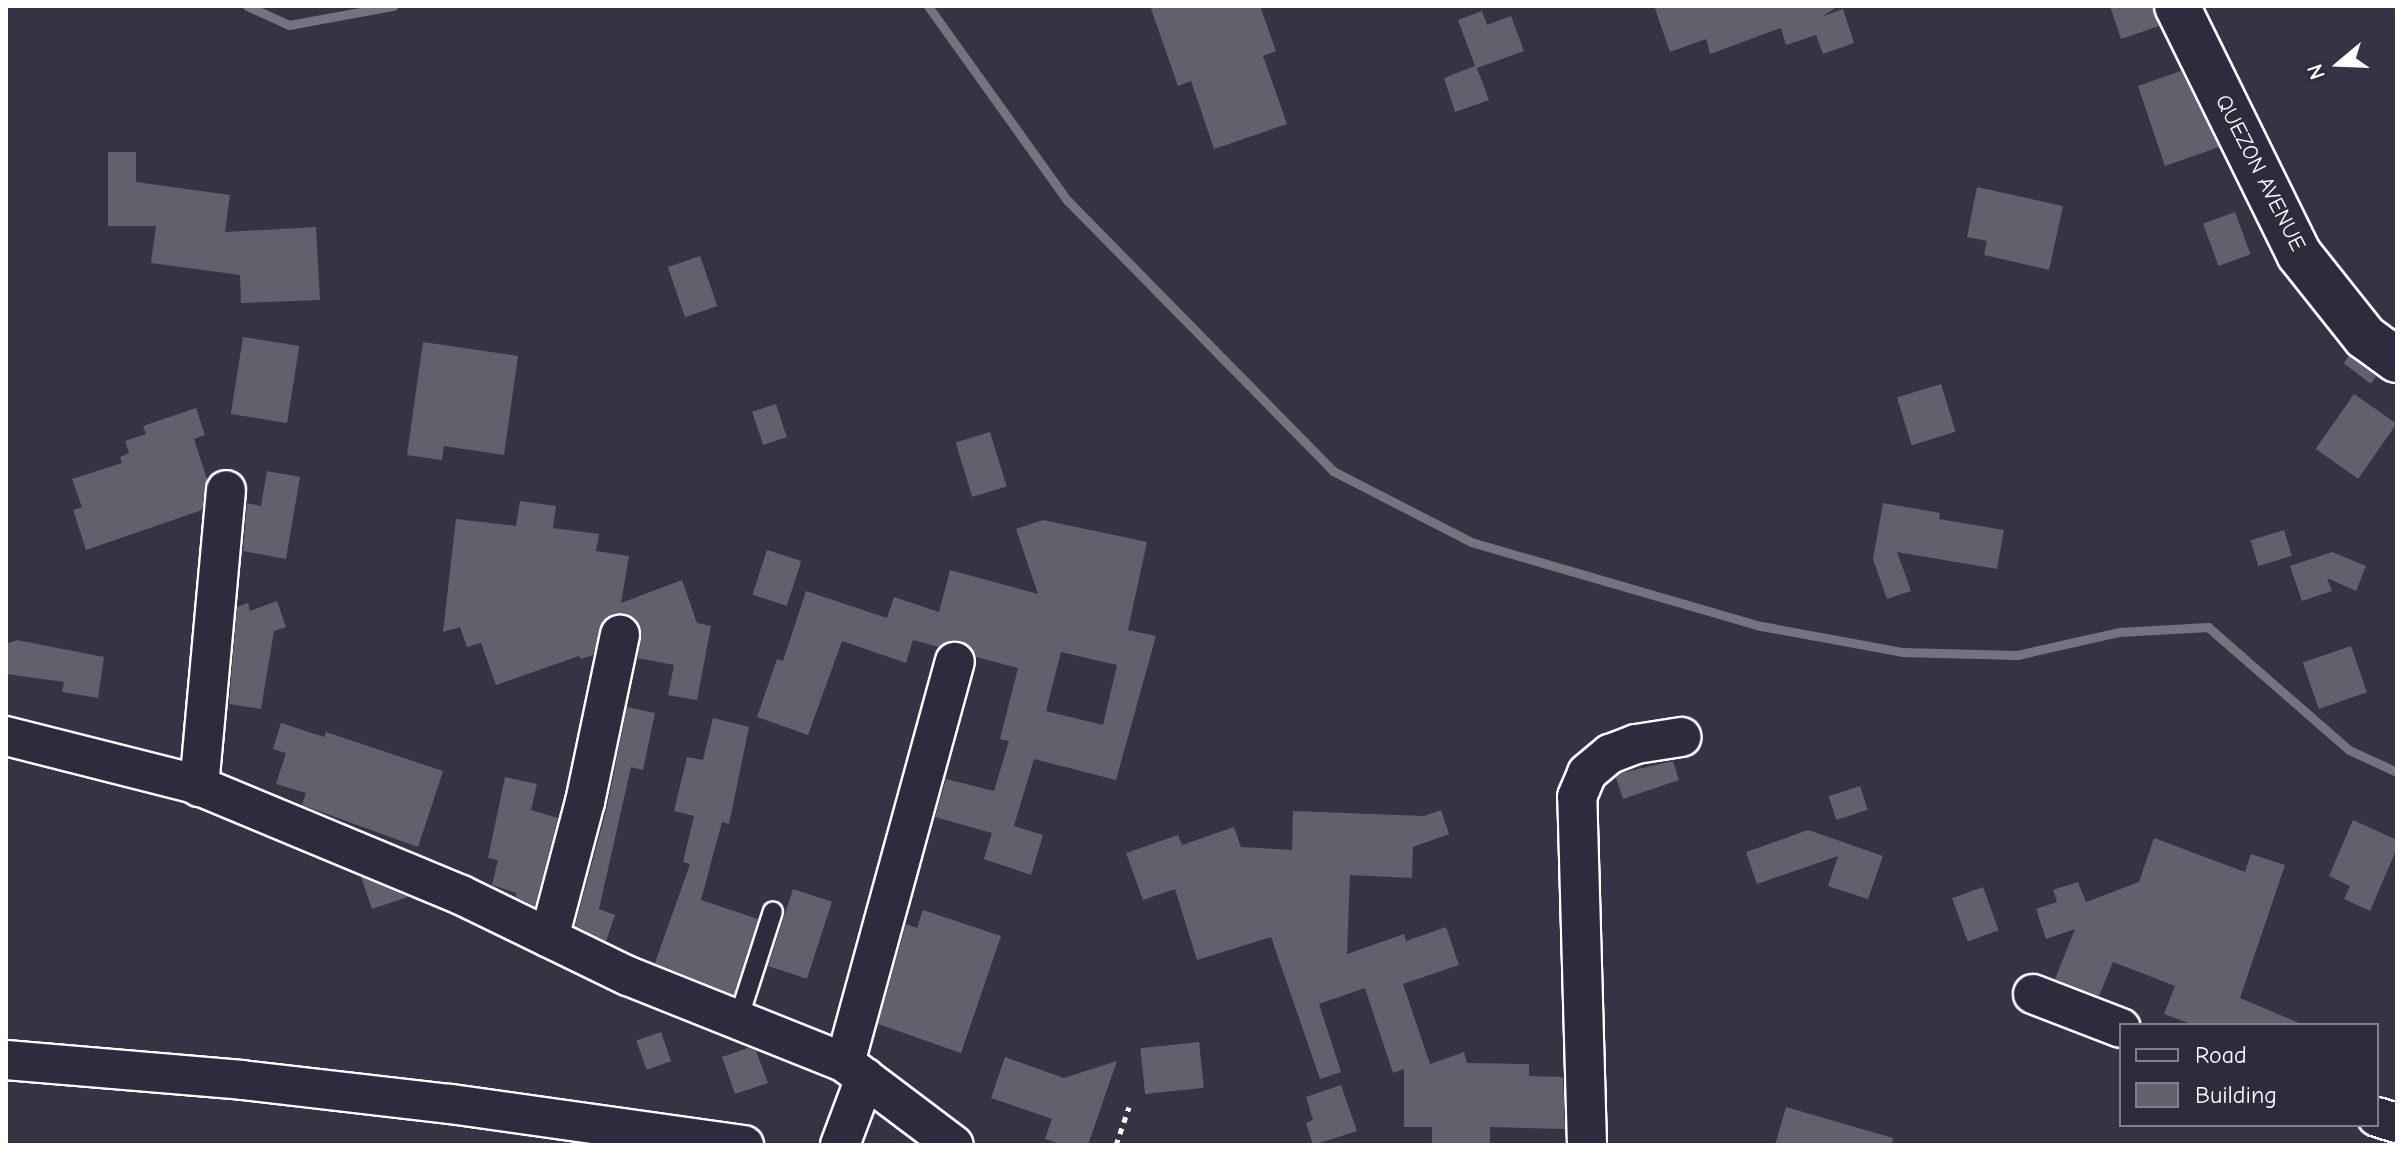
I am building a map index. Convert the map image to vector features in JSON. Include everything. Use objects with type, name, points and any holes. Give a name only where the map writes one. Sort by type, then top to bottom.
[{"type":"street","name":"QUEZON AVENUE","points":[[2177,6],[2299,254],[2365,337],[2397,360]]},
{"type":"street","points":[[199,787],[226,490]]},
{"type":"street","points":[[549,938],[585,802],[620,635]]},
{"type":"street","points":[[840,1145],[855,1071],[955,662]]},
{"type":"street","points":[[6,736],[199,787],[461,895],[628,976],[855,1071],[954,1145]]},
{"type":"street","points":[[1587,1145],[1577,797],[1587,773],[1610,754],[1636,744],[1681,737]]},
{"type":"street","points":[[2033,994],[2119,1027]]},
{"type":"street","points":[[6,1060],[391,1097],[744,1145]]},
{"type":"lane","points":[[738,1020],[773,911]]},
{"type":"path","points":[[1116,1145],[1129,1107]]},
{"type":"building","points":[[1150,6],[1260,6],[1276,51],[1263,56],[1287,124],[1214,149],[1191,81],[1178,86]]},
{"type":"building","points":[[1654,6],[1834,6],[1821,17],[1843,9],[1854,43],[1823,54],[1816,35],[1786,45],[1781,28],[1710,54],[1706,39],[1670,52]]},
{"type":"building","points":[[2110,6],[2152,6],[2159,26],[2121,39]]},
{"type":"building","points":[[1482,11],[1487,25],[1511,16],[1524,51],[1477,68],[1489,100],[1455,112],[1444,78],[1475,66],[1458,20]]},
{"type":"building","points":[[2181,71],[2219,147],[2165,166],[2138,86]]},
{"type":"building","points":[[108,152],[136,152],[136,182],[230,195],[225,232],[316,227],[320,300],[241,303],[240,275],[151,263],[156,226],[108,226]]},
{"type":"building","points":[[1977,187],[2063,206],[2049,270],[1984,255],[1987,241],[1967,237]]},
{"type":"building","points":[[2235,212],[2250,254],[2218,266],[2203,224]]},
{"type":"building","points":[[700,256],[717,306],[685,317],[668,267]]},
{"type":"building","points":[[243,337],[299,346],[287,423],[231,414]]},
{"type":"building","points":[[423,342],[518,356],[504,455],[444,446],[442,460],[407,455]]},
{"type":"building","points":[[2349,356],[2376,376],[2371,384],[2344,363]]},
{"type":"building","points":[[1941,384],[1956,432],[1912,445],[1897,397]]},
{"type":"building","points":[[2354,394],[2397,424],[2358,479],[2316,449]]},
{"type":"building","points":[[776,404],[787,437],[763,445],[752,412]]},
{"type":"building","points":[[196,408],[205,435],[194,439],[207,479],[202,510],[86,550],[73,510],[82,507],[72,479],[122,463],[120,457],[129,453],[125,441],[146,434],[143,426]]},
{"type":"building","points":[[990,432],[1007,487],[972,497],[956,443]]},
{"type":"building","points":[[267,471],[300,477],[286,559],[243,551],[247,503],[261,506]]},
{"type":"building","points":[[520,501],[556,506],[553,528],[599,534],[596,551],[629,556],[621,603],[682,580],[697,623],[711,626],[697,700],[668,695],[674,665],[638,658],[641,629],[635,619],[625,614],[612,614],[603,621],[593,655],[581,659],[579,656],[496,685],[481,643],[467,647],[460,627],[443,632],[456,519],[516,526]]},
{"type":"building","points":[[1883,503],[1940,513],[1939,519],[2004,530],[1997,569],[1897,552],[1911,591],[1887,599],[1873,559]]},
{"type":"building","points":[[1043,520],[1147,542],[1128,630],[1156,636],[1116,780],[1034,759],[1014,826],[1043,835],[1031,875],[984,859],[992,833],[935,817],[946,779],[994,791],[1009,741],[1000,739],[1018,668],[976,657],[971,647],[960,641],[949,641],[939,647],[913,640],[906,663],[842,641],[808,735],[757,717],[777,659],[783,661],[806,591],[887,618],[894,597],[939,612],[950,570],[1038,594],[1016,529]],"holes":[[[1061,652],[1117,665],[1103,725],[1046,711]]]},
{"type":"building","points":[[2284,530],[2292,556],[2258,566],[2251,540]]},
{"type":"building","points":[[767,550],[801,561],[787,606],[752,595]]},
{"type":"building","points":[[2332,552],[2366,566],[2356,591],[2327,578],[2332,591],[2302,601],[2290,566]]},
{"type":"building","points":[[277,601],[286,627],[274,631],[261,709],[229,704],[237,607],[248,603],[250,611]]},
{"type":"building","points":[[17,640],[104,657],[98,698],[62,692],[64,682],[6,674],[6,644]]},
{"type":"building","points":[[2351,646],[2367,692],[2319,709],[2303,663]]},
{"type":"building","points":[[627,707],[655,713],[643,770],[631,767],[599,909],[615,915],[606,941],[575,926],[607,807]]},
{"type":"building","points":[[713,718],[749,727],[729,824],[722,822],[701,900],[758,919],[734,995],[655,963],[690,864],[683,862],[694,816],[674,811],[687,757],[703,760]]},
{"type":"building","points":[[281,723],[324,737],[326,732],[443,771],[418,847],[302,805],[306,793],[276,784],[286,753],[273,749]]},
{"type":"building","points":[[1673,761],[1679,780],[1623,799],[1616,778],[1621,773]]},
{"type":"building","points":[[505,777],[537,784],[531,810],[558,818],[535,906],[516,897],[516,893],[492,885],[498,860],[488,858]]},
{"type":"building","points":[[1860,786],[1868,810],[1836,820],[1829,796]]},
{"type":"building","points":[[1441,810],[1449,834],[1413,847],[1412,878],[1350,875],[1347,954],[1404,934],[1406,941],[1446,927],[1459,965],[1403,984],[1430,1064],[1464,1052],[1467,1063],[1529,1064],[1529,1076],[1563,1077],[1565,1129],[1490,1127],[1490,1145],[1432,1145],[1432,1127],[1404,1127],[1404,1069],[1393,1073],[1365,988],[1319,1004],[1341,1072],[1320,1079],[1271,937],[1197,960],[1175,889],[1143,900],[1126,853],[1178,835],[1182,845],[1234,827],[1241,847],[1292,850],[1293,811],[1424,816]]},
{"type":"building","points":[[2353,820],[2397,840],[2397,848],[2370,911],[2344,899],[2350,886],[2329,876]]},
{"type":"building","points":[[1808,830],[1883,856],[1868,899],[1828,886],[1838,856],[1757,884],[1746,852]]},
{"type":"building","points":[[2154,838],[2245,872],[2251,854],[2285,865],[2240,998],[2299,1023],[2189,1023],[2164,1014],[2175,986],[2113,962],[2099,996],[2055,979],[2075,929],[2046,939],[2036,909],[2057,902],[2053,890],[2078,882],[2086,902],[2139,882]]},
{"type":"building","points":[[361,877],[408,897],[372,909]]},
{"type":"building","points":[[1983,887],[1999,930],[1968,942],[1952,898]]},
{"type":"building","points":[[793,889],[832,902],[807,979],[768,966]]},
{"type":"building","points":[[923,910],[1001,936],[961,1053],[878,1024],[906,924],[917,928]]},
{"type":"building","points":[[661,1032],[671,1061],[647,1070],[636,1040]]},
{"type":"building","points":[[1199,1042],[1204,1088],[1145,1094],[1140,1048]]},
{"type":"building","points":[[748,1048],[756,1051],[768,1083],[735,1094],[722,1057]]},
{"type":"building","points":[[1005,1057],[1064,1078],[1117,1061],[1088,1145],[1064,1145],[1045,1139],[1052,1119],[991,1098]]},
{"type":"building","points":[[1341,1085],[1357,1131],[1313,1145],[1306,1123],[1313,1120],[1306,1097]]},
{"type":"building","points":[[1786,1107],[1893,1138],[1892,1145],[1775,1145]]},
{"type":"waterway","points":[[247,6],[289,25],[393,6]]},
{"type":"waterway","points":[[928,6],[1067,200],[1333,471],[1471,542],[1761,626],[1902,652],[2017,655],[2119,632],[2208,627],[2349,750],[2397,772]]}]
